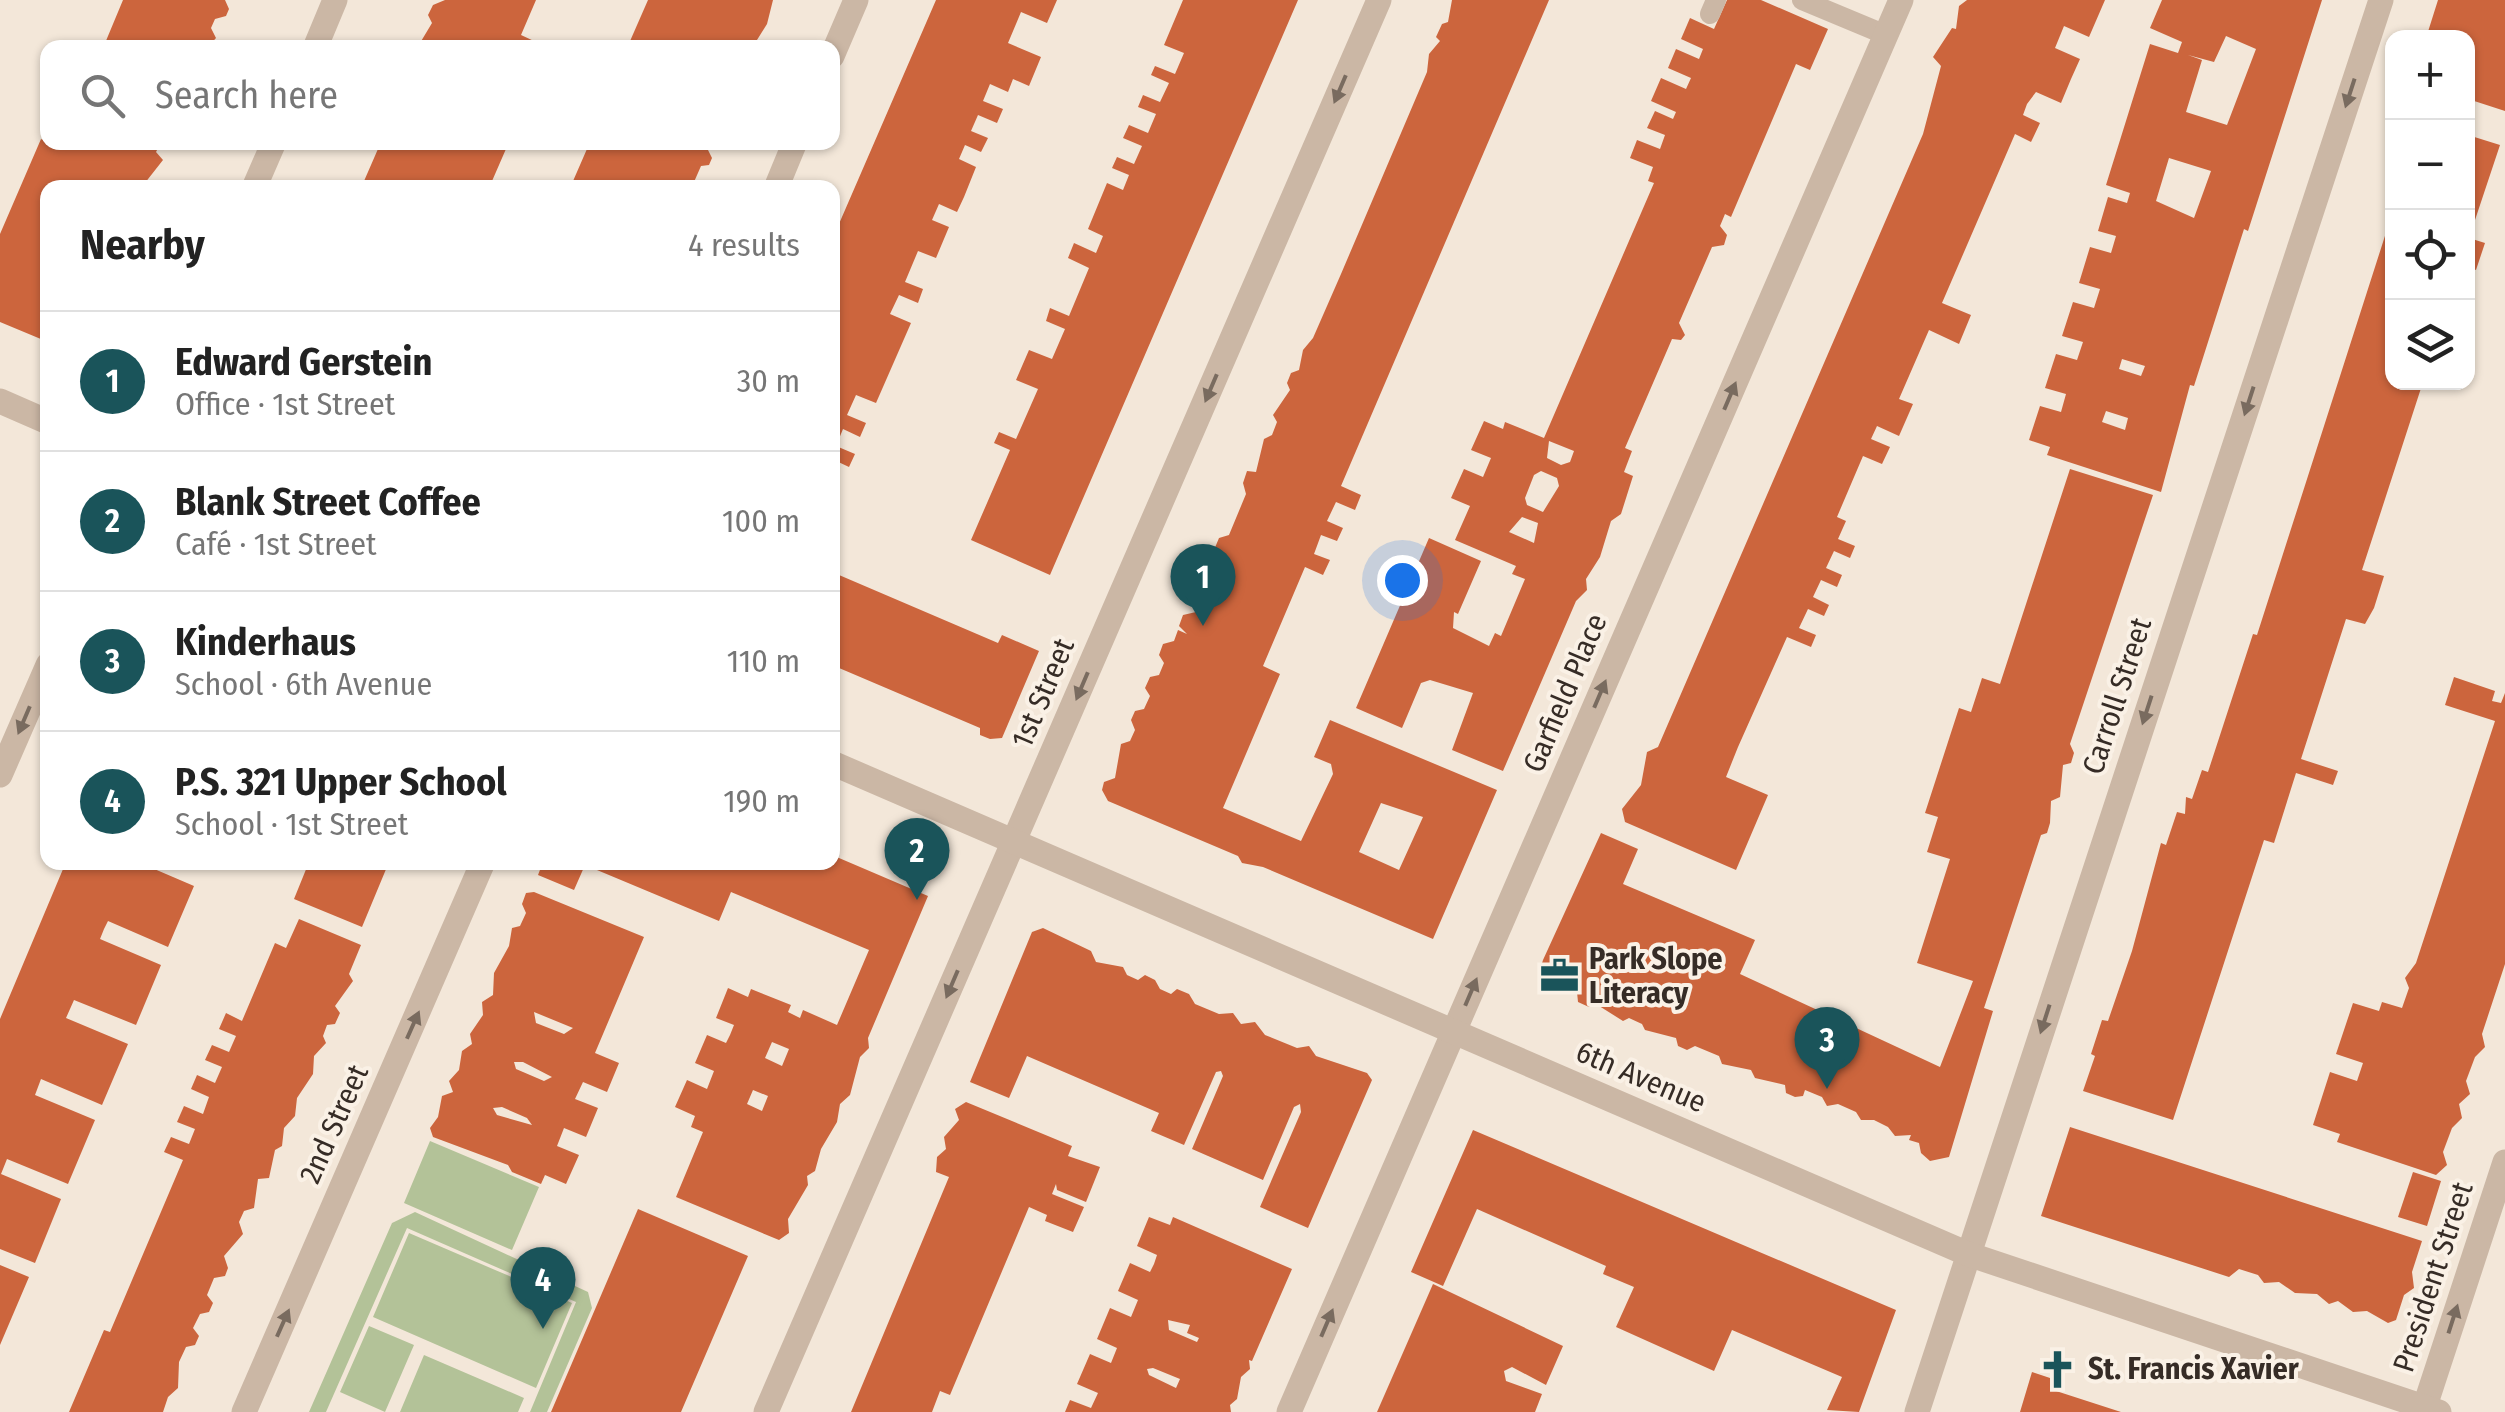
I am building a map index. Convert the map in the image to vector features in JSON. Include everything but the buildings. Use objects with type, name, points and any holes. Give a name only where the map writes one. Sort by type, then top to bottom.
[{"type":"street","points":[[318,40],[336,0]]},
{"type":"street","points":[[839,40],[856,0]]},
{"type":"street","name":"1st Street","points":[[766,1412],[1379,0]]},
{"type":"street","name":"Garfield Place","points":[[1289,1412],[1901,0]]},
{"type":"street","name":"Carroll Street","points":[[1917,1412],[2381,0]]},
{"type":"street","points":[[257,180],[271,150]]},
{"type":"street","points":[[779,180],[792,150]]},
{"type":"street","points":[[0,401],[40,418]]},
{"type":"street","points":[[0,775],[40,683]]},
{"type":"street","name":"6th Avenue","points":[[840,766],[1968,1254],[2429,1410]]},
{"type":"street","name":"2nd Street","points":[[244,1412],[481,870]]},
{"type":"street","name":"President Street","points":[[2429,1410],[2505,1162]]},
{"type":"lane","points":[[1802,0],[1886,35]]},
{"type":"green space","points":[[430,1141],[539,1187],[512,1250],[404,1203]]},
{"type":"green space","points":[[415,1212],[588,1292],[592,1308],[547,1412],[530,1412],[576,1302],[407,1228],[326,1412],[309,1412],[392,1223]]},
{"type":"green space","points":[[409,1233],[572,1303],[536,1388],[373,1317]]},
{"type":"green space","points":[[369,1326],[414,1345],[385,1412],[340,1392]]},
{"type":"green space","points":[[424,1355],[524,1398],[518,1412],[400,1412]]},
{"type":"place","name":"Edward Gerstein","points":[[1203,626]]},
{"type":"place","name":"Blank Street Coffee","points":[[917,900]]},
{"type":"place","name":"Park Slope Literacy","points":[[1559,976]]},
{"type":"place","name":"Kinderhaus","points":[[1827,1089]]},
{"type":"place","name":"P.S. 321 Upper School","points":[[543,1329]]},
{"type":"place","name":"St. Francis Xavier","points":[[2058,1369]]}]
